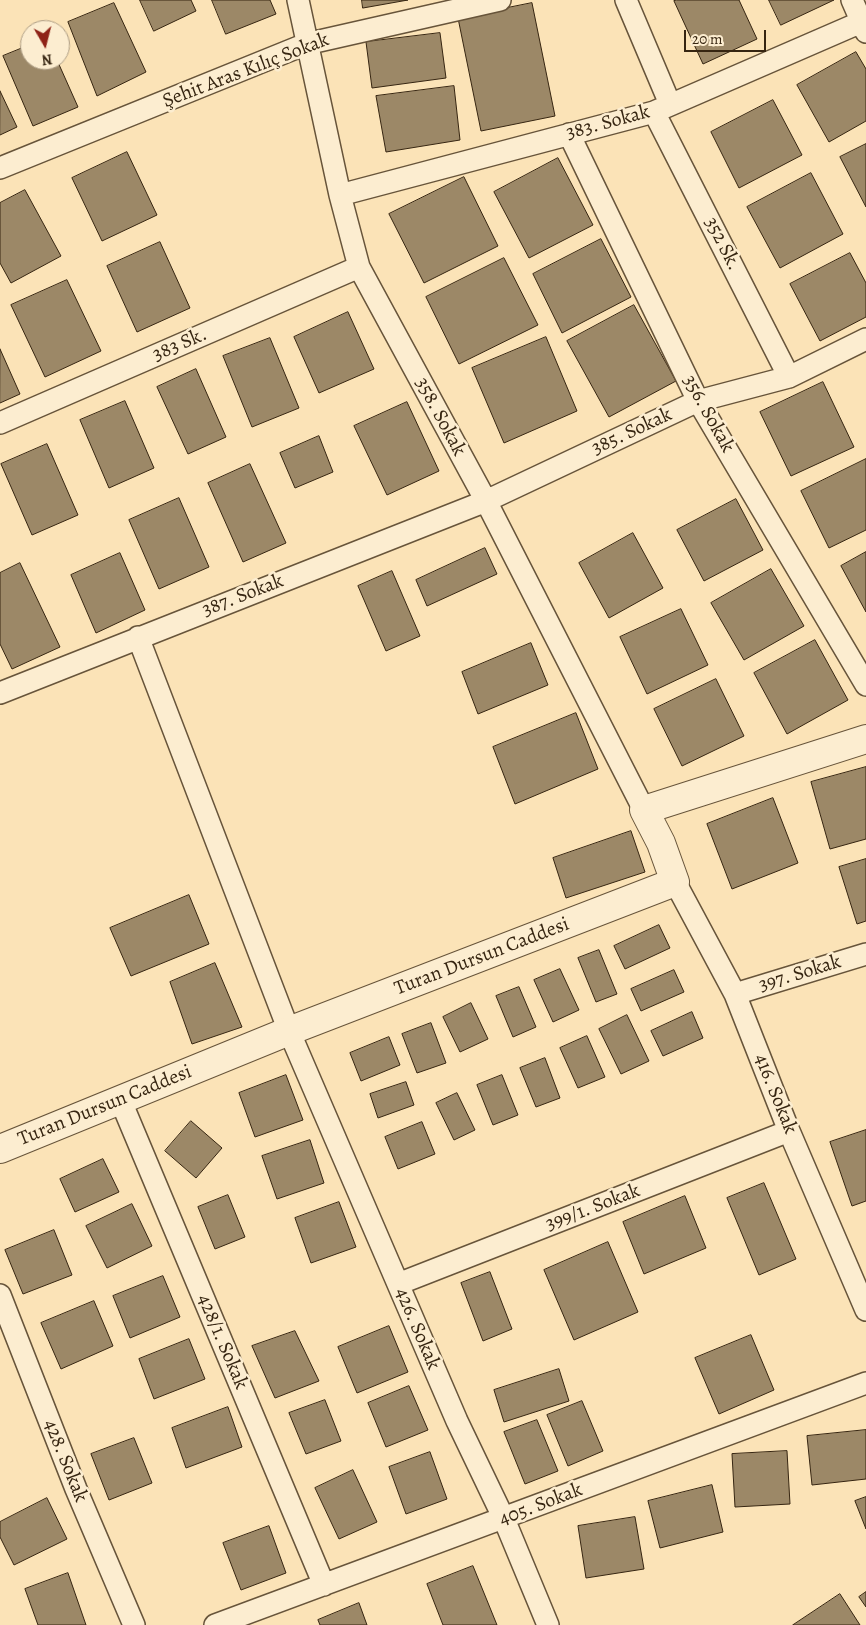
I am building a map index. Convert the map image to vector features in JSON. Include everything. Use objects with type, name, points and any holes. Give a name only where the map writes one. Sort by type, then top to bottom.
[{"type":"street","name":"358. Sokak","points":[[298,0],[340,195],[359,267],[486,501],[644,810]]},
{"type":"street","name":"Şehit Aras Kılıç Sokak","points":[[0,168],[306,44],[500,0]]},
{"type":"street","name":"352 Sk.","points":[[626,0],[662,108],[789,377]]},
{"type":"street","points":[[852,0],[864,25]]},
{"type":"street","name":"383. Sokak","points":[[340,195],[662,108],[864,25]]},
{"type":"street","name":"356. Sokak","points":[[569,134],[698,401],[866,685]]},
{"type":"street","name":"383 Sk.","points":[[0,423],[359,267]]},
{"type":"street","name":"385. Sokak","points":[[486,501],[698,401],[789,377],[866,339]]},
{"type":"street","name":"387. Sokak","points":[[0,693],[486,501]]},
{"type":"street","name":"426. Sokak","points":[[138,637],[289,1031],[457,1421],[504,1519],[548,1625]]},
{"type":"street","points":[[675,882],[661,844],[644,810],[866,739]]},
{"type":"street","name":"Turan Dursun Caddesi","points":[[0,1149],[289,1031],[675,882]]},
{"type":"street","name":"416. Sokak","points":[[675,882],[735,994],[789,1131],[866,1310]]},
{"type":"street","name":"397. Sokak","points":[[735,994],[866,954]]},
{"type":"street","name":"428/1. Sokak","points":[[120,1099],[324,1585]]},
{"type":"street","name":"399/1. Sokak","points":[[398,1284],[789,1131]]},
{"type":"street","name":"428. Sokak","points":[[0,1295],[76,1489],[134,1625]]},
{"type":"street","name":"405. Sokak","points":[[215,1625],[866,1383]]},
{"type":"building","points":[[140,0],[191,0],[196,11],[154,31]]},
{"type":"building","points":[[212,0],[270,0],[276,14],[226,34]]},
{"type":"building","points":[[362,0],[408,0],[363,8]]},
{"type":"building","points":[[739,0],[757,39],[703,64],[674,1]]},
{"type":"building","points":[[769,0],[834,0],[781,25]]},
{"type":"building","points":[[114,3],[146,72],[97,96],[70,27],[70,21]]},
{"type":"building","points":[[532,3],[555,116],[481,131],[458,18]]},
{"type":"building","points":[[440,33],[446,78],[372,88],[366,42]]},
{"type":"building","points":[[20,49],[20,70],[61,70],[78,107],[33,126],[3,56]]},
{"type":"building","points":[[856,52],[866,69],[866,121],[829,142],[797,85]]},
{"type":"building","points":[[454,86],[460,140],[386,152],[376,96]]},
{"type":"building","points":[[0,91],[17,127],[0,135]]},
{"type":"building","points":[[773,100],[802,155],[739,188],[711,132]]},
{"type":"building","points":[[866,144],[866,207],[840,157]]},
{"type":"building","points":[[127,152],[157,215],[102,241],[72,178]]},
{"type":"building","points":[[558,158],[593,225],[529,258],[494,192]]},
{"type":"building","points":[[811,173],[843,234],[780,268],[747,207]]},
{"type":"building","points":[[464,177],[498,246],[424,283],[389,214]]},
{"type":"building","points":[[25,190],[61,256],[11,283],[0,263],[0,203]]},
{"type":"building","points":[[601,239],[631,297],[562,333],[533,274]]},
{"type":"building","points":[[160,242],[190,308],[137,332],[107,266]]},
{"type":"building","points":[[850,253],[866,283],[866,317],[820,341],[790,284]]},
{"type":"building","points":[[504,258],[538,325],[459,364],[426,297]]},
{"type":"building","points":[[67,280],[101,351],[45,377],[11,305]]},
{"type":"building","points":[[634,305],[676,381],[609,417],[567,341]]},
{"type":"building","points":[[348,312],[374,369],[319,393],[294,337]]},
{"type":"building","points":[[546,337],[577,411],[504,443],[472,368]]},
{"type":"building","points":[[270,338],[299,408],[252,427],[223,356]]},
{"type":"building","points":[[0,349],[20,394],[0,403]]},
{"type":"building","points":[[196,369],[226,437],[188,454],[157,387]]},
{"type":"building","points":[[823,382],[854,447],[791,476],[760,412]]},
{"type":"building","points":[[125,401],[154,468],[109,488],[80,420]]},
{"type":"building","points":[[407,402],[439,471],[387,495],[354,426]]},
{"type":"building","points":[[319,436],[333,472],[295,488],[280,453]]},
{"type":"building","points":[[47,444],[78,515],[32,535],[1,464]]},
{"type":"building","points":[[866,459],[866,530],[829,548],[801,491]]},
{"type":"building","points":[[250,464],[286,543],[243,562],[208,483]]},
{"type":"building","points":[[179,498],[209,567],[159,589],[129,520]]},
{"type":"building","points":[[736,499],[763,550],[704,581],[677,530]]},
{"type":"building","points":[[633,533],[663,588],[609,618],[579,563]]},
{"type":"building","points":[[485,548],[497,574],[427,606],[416,580]]},
{"type":"building","points":[[866,552],[866,612],[841,566]]},
{"type":"building","points":[[120,553],[145,610],[96,633],[71,575]]},
{"type":"building","points":[[20,563],[60,647],[12,669],[0,644],[0,573]]},
{"type":"building","points":[[771,569],[804,626],[744,660],[711,603]]},
{"type":"building","points":[[392,571],[420,636],[386,651],[358,586]]},
{"type":"building","points":[[681,609],[708,665],[647,694],[620,637]]},
{"type":"building","points":[[815,640],[848,700],[787,734],[754,673]]},
{"type":"building","points":[[531,643],[548,685],[478,714],[462,672]]},
{"type":"building","points":[[716,679],[744,736],[682,766],[654,709]]},
{"type":"building","points":[[576,713],[598,769],[515,804],[493,747]]},
{"type":"building","points":[[866,767],[866,839],[830,849],[811,782]]},
{"type":"building","points":[[773,798],[798,863],[732,889],[707,824]]},
{"type":"building","points":[[631,831],[645,872],[566,898],[553,858]]},
{"type":"building","points":[[866,859],[866,921],[857,924],[839,867]]},
{"type":"building","points":[[189,895],[209,944],[131,976],[110,928]]},
{"type":"building","points":[[659,925],[670,948],[625,969],[614,946]]},
{"type":"building","points":[[599,950],[617,994],[596,1002],[578,958]]},
{"type":"building","points":[[215,963],[242,1027],[192,1044],[170,982]]},
{"type":"building","points":[[560,969],[579,1010],[553,1022],[534,980]]},
{"type":"building","points":[[674,970],[684,992],[641,1011],[631,989]]},
{"type":"building","points":[[519,987],[536,1027],[513,1037],[496,996]]},
{"type":"building","points":[[471,1003],[488,1039],[460,1052],[443,1017]]},
{"type":"building","points":[[692,1012],[703,1038],[663,1056],[651,1031]]},
{"type":"building","points":[[627,1015],[649,1061],[621,1074],[599,1029]]},
{"type":"building","points":[[431,1023],[446,1063],[417,1073],[402,1034]]},
{"type":"building","points":[[587,1036],[605,1077],[578,1088],[560,1048]]},
{"type":"building","points":[[389,1037],[400,1065],[361,1081],[350,1053]]},
{"type":"building","points":[[545,1058],[560,1098],[536,1107],[520,1068]]},
{"type":"building","points":[[286,1075],[303,1120],[255,1137],[239,1093]]},
{"type":"building","points":[[502,1075],[518,1115],[493,1125],[477,1085]]},
{"type":"building","points":[[406,1082],[414,1105],[378,1118],[370,1094]]},
{"type":"building","points":[[457,1093],[475,1130],[454,1140],[436,1103]]},
{"type":"building","points":[[191,1121],[222,1148],[196,1178],[165,1151]]},
{"type":"building","points":[[422,1122],[435,1154],[398,1169],[385,1137]]},
{"type":"building","points":[[866,1130],[866,1201],[852,1206],[830,1142]]},
{"type":"building","points":[[310,1140],[324,1183],[277,1199],[262,1156]]},
{"type":"building","points":[[103,1159],[119,1192],[75,1212],[60,1179]]},
{"type":"building","points":[[764,1183],[796,1259],[759,1275],[727,1198]]},
{"type":"building","points":[[228,1195],[245,1237],[215,1249],[198,1207]]},
{"type":"building","points":[[685,1196],[706,1248],[644,1274],[623,1222]]},
{"type":"building","points":[[339,1202],[356,1247],[311,1263],[295,1218]]},
{"type":"building","points":[[132,1204],[152,1246],[107,1268],[86,1226]]},
{"type":"building","points":[[54,1230],[72,1275],[23,1294],[5,1250]]},
{"type":"building","points":[[608,1242],[638,1312],[574,1340],[544,1270]]},
{"type":"building","points":[[490,1272],[512,1329],[483,1341],[461,1283]]},
{"type":"building","points":[[163,1276],[180,1317],[130,1338],[113,1296]]},
{"type":"building","points":[[94,1301],[113,1346],[61,1369],[41,1323]]},
{"type":"building","points":[[389,1326],[408,1372],[357,1393],[338,1347]]},
{"type":"building","points":[[295,1331],[319,1381],[275,1398],[252,1346]]},
{"type":"building","points":[[751,1335],[774,1390],[719,1414],[695,1358]]},
{"type":"building","points":[[189,1339],[205,1379],[154,1399],[139,1359]]},
{"type":"building","points":[[559,1369],[569,1401],[504,1422],[494,1390]]},
{"type":"building","points":[[409,1386],[428,1430],[386,1447],[368,1403]]},
{"type":"building","points":[[325,1400],[341,1441],[306,1454],[289,1413]]},
{"type":"building","points":[[582,1401],[603,1451],[568,1466],[547,1415]]},
{"type":"building","points":[[228,1407],[242,1447],[186,1468],[172,1428]]},
{"type":"building","points":[[537,1420],[558,1471],[525,1484],[504,1432]]},
{"type":"building","points":[[866,1430],[866,1479],[812,1485],[807,1436]]},
{"type":"building","points":[[134,1438],[152,1483],[109,1500],[91,1454]]},
{"type":"building","points":[[787,1451],[790,1504],[735,1507],[732,1454]]},
{"type":"building","points":[[430,1452],[447,1499],[406,1514],[389,1467]]},
{"type":"building","points":[[353,1470],[377,1522],[339,1539],[315,1488]]},
{"type":"building","points":[[712,1485],[723,1532],[660,1548],[648,1501]]},
{"type":"building","points":[[866,1497],[866,1529],[855,1501]]},
{"type":"building","points":[[47,1498],[67,1539],[14,1565],[0,1537],[0,1522]]},
{"type":"building","points":[[635,1517],[644,1569],[586,1578],[578,1526]]},
{"type":"building","points":[[269,1526],[286,1573],[241,1590],[223,1543]]},
{"type":"building","points":[[473,1566],[497,1625],[443,1625],[427,1584]]},
{"type":"building","points":[[68,1573],[86,1625],[38,1625],[25,1589]]},
{"type":"building","points":[[866,1592],[866,1607],[859,1597]]},
{"type":"building","points":[[840,1594],[860,1625],[793,1625]]},
{"type":"building","points":[[359,1603],[367,1625],[320,1625],[318,1620]]}]
